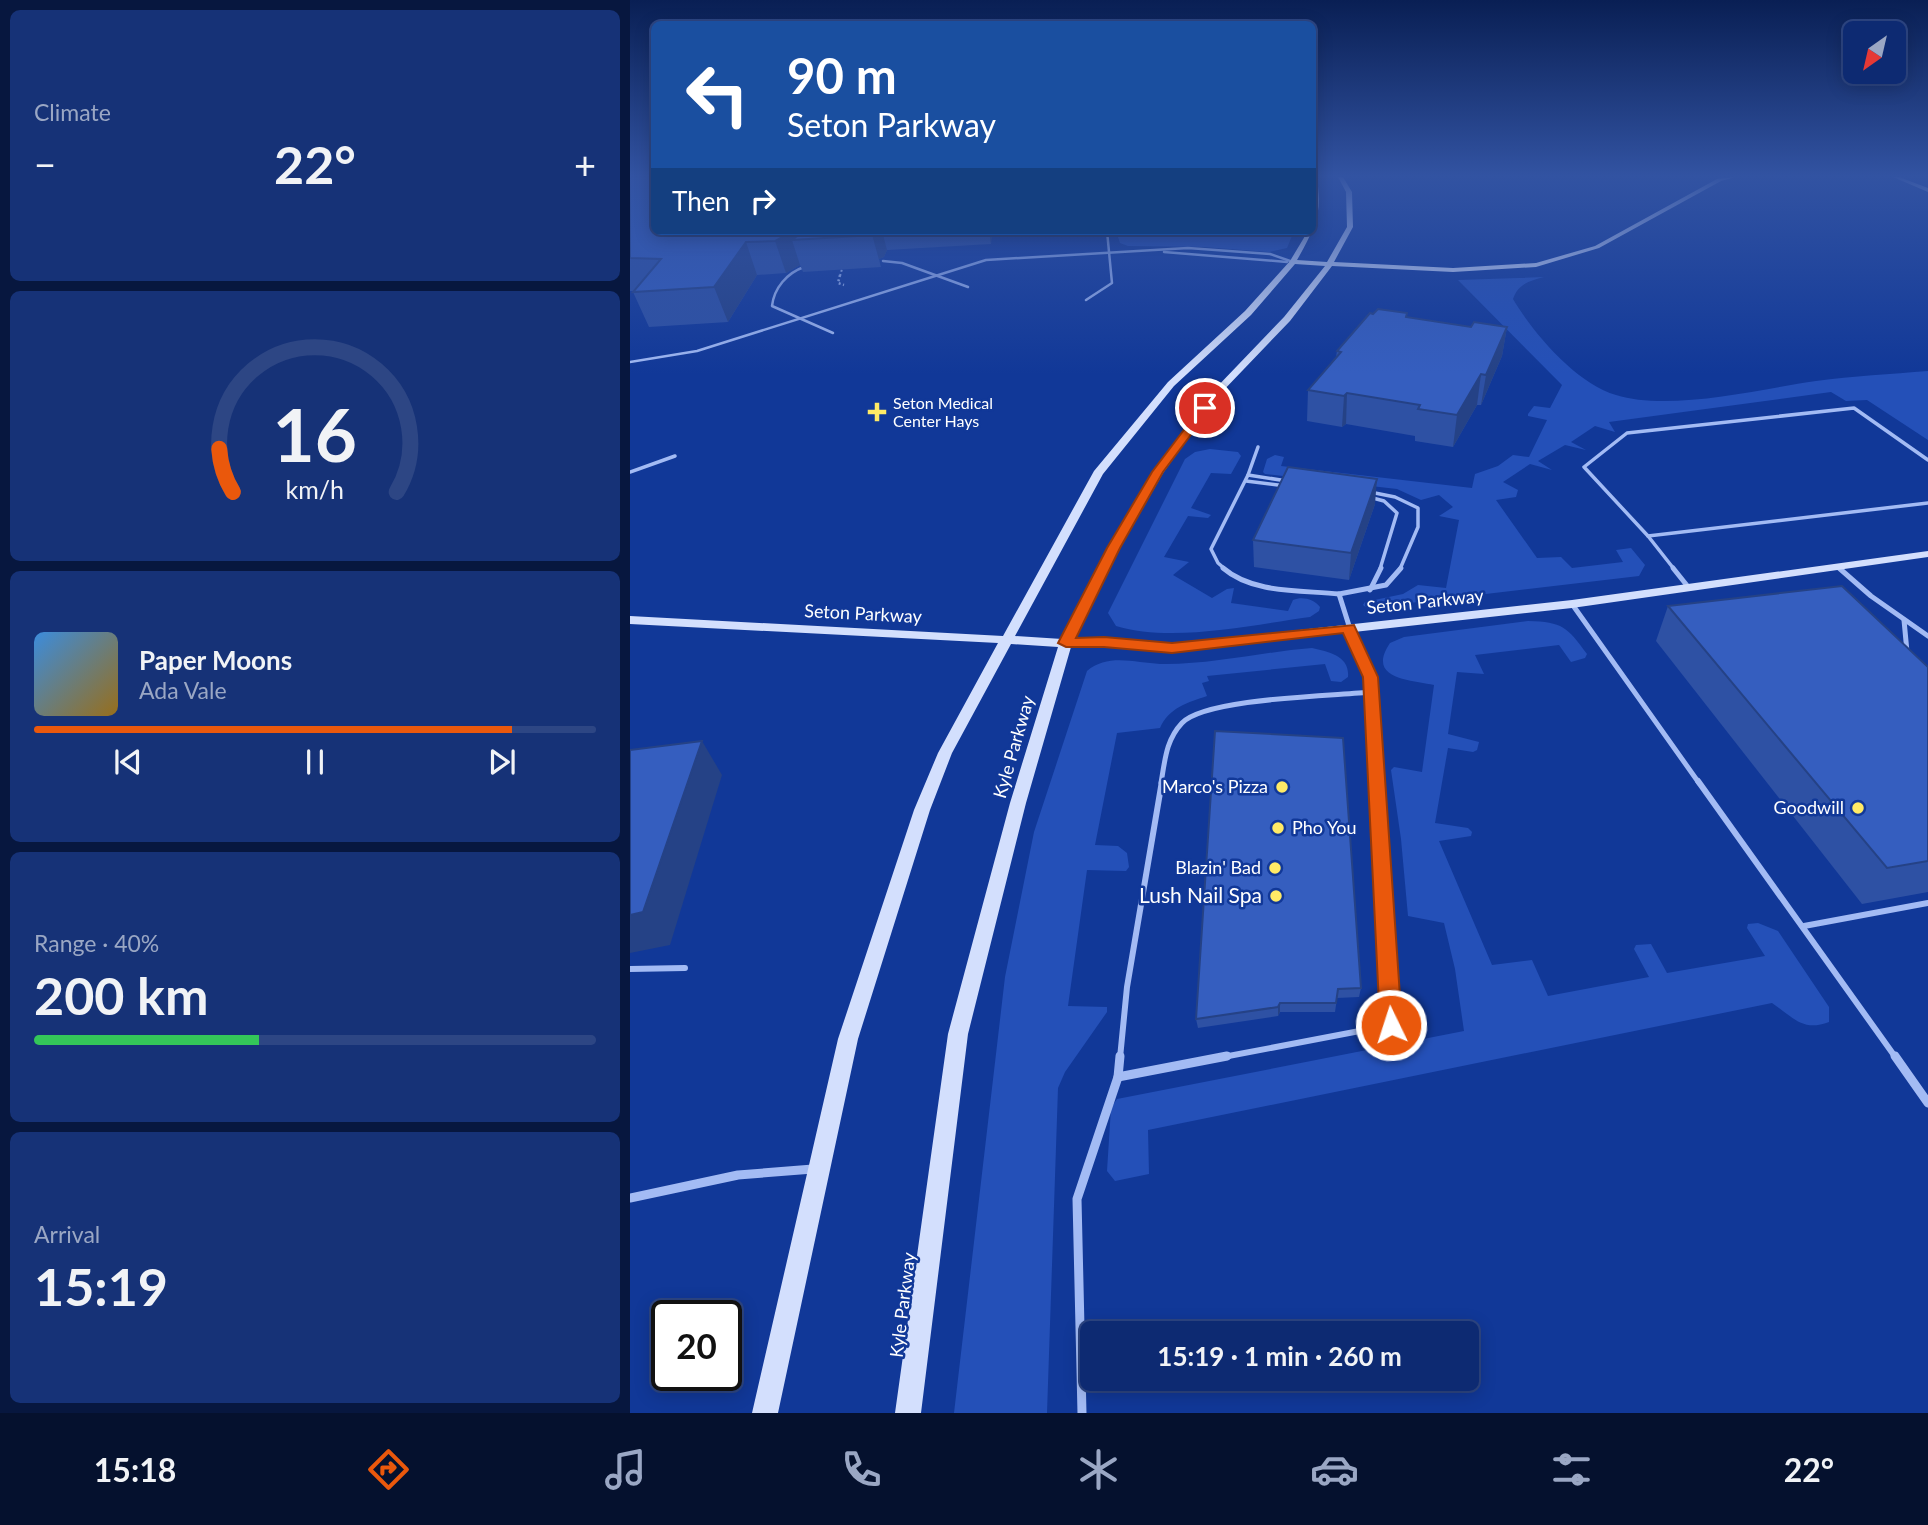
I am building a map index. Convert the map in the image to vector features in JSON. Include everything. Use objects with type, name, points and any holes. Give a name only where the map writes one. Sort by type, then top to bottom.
[{"type":"street","points":[[765,1413],[848,1039],[922,810],[946,753],[1098,473],[1171,384],[1248,313],[1293,262],[1304,243]]},
{"type":"street","name":"Kyle Parkway","points":[[908,1413],[958,1034],[1018,803],[1066,643],[1114,548],[1158,472],[1217,392],[1287,319],[1329,265],[1341,243]]},
{"type":"street","points":[[1293,262],[1453,270],[1536,265],[1604,243]]},
{"type":"street","name":"Seton Parkway","points":[[630,620],[1066,643],[1104,642],[1172,648],[1572,604],[1928,554]]},
{"type":"lane","points":[[1086,300],[1112,283],[1109,243]]},
{"type":"lane","points":[[630,362],[698,351],[986,260],[1188,248],[1270,254],[1293,262]]},
{"type":"lane","points":[[1158,250],[1263,262],[1293,262]]},
{"type":"lane","points":[[883,261],[902,263],[968,287]]},
{"type":"lane","points":[[804,267],[789,274],[771,302],[775,309],[833,333]]},
{"type":"lane","points":[[1689,588],[1648,536],[1584,467],[1627,433],[1854,408],[1928,460]]},
{"type":"lane","points":[[1258,447],[1247,478],[1211,549],[1214,562],[1228,575],[1251,583],[1339,594],[1370,590],[1388,584],[1399,575],[1421,519],[1418,508],[1404,500],[1390,494],[1364,491]]},
{"type":"lane","points":[[630,471],[675,456]]},
{"type":"lane","points":[[1247,478],[1300,482]]},
{"type":"lane","points":[[1247,478],[1294,487]]},
{"type":"lane","points":[[1359,495],[1384,501],[1397,513],[1378,576],[1370,590]]},
{"type":"lane","points":[[1648,536],[1928,503]]},
{"type":"lane","points":[[1838,567],[1928,636]]},
{"type":"lane","points":[[1118,1077],[1391,1025],[1370,677],[1357,651],[1339,594]]},
{"type":"lane","points":[[1572,604],[1928,1103]]},
{"type":"lane","points":[[1904,620],[1908,660]]},
{"type":"lane","points":[[1082,1413],[1077,1199],[1118,1077],[1127,987],[1168,743],[1184,722],[1220,706],[1371,692]]},
{"type":"lane","points":[[1804,926],[1928,903]]},
{"type":"lane","points":[[630,969],[685,968]]},
{"type":"lane","points":[[630,1198],[738,1175],[820,1168]]},
{"type":"shaded area","points":[[1120,243],[1289,243],[1287,248],[1269,252],[1203,247],[1128,246]]},
{"type":"shaded area","points":[[1544,277],[1525,284],[1513,299],[1557,356],[1601,389],[1638,400],[1688,400],[1830,379],[1928,371],[1928,440],[1867,400],[1846,401],[1831,392],[1609,422],[1615,432],[1595,426],[1571,442],[1586,450],[1565,445],[1538,461],[1552,470],[1530,464],[1503,482],[1518,490],[1516,497],[1496,500],[1537,558],[1561,557],[1572,568],[1623,562],[1616,550],[1631,548],[1645,565],[1639,576],[1367,608],[1363,605],[1365,602],[1403,594],[1418,585],[1446,588],[1459,520],[1439,516],[1453,507],[1439,495],[1421,500],[1397,489],[1265,474],[1263,472],[1267,459],[1275,455],[1284,457],[1281,466],[1472,488],[1475,474],[1498,466],[1513,455],[1529,457],[1547,420],[1528,414],[1534,406],[1550,408],[1562,385],[1458,280]]},
{"type":"shaded area","points":[[1210,449],[1238,452],[1241,456],[1231,474],[1211,473],[1191,508],[1211,515],[1208,518],[1188,516],[1164,557],[1189,562],[1173,575],[1212,598],[1234,588],[1231,603],[1288,611],[1293,600],[1304,598],[1317,604],[1319,611],[1310,617],[1187,633],[1138,631],[1116,626],[1108,613],[1185,459],[1195,452]]},
{"type":"shaded area","points":[[1528,621],[1549,623],[1563,628],[1587,654],[1585,658],[1571,662],[1559,645],[1475,655],[1484,674],[1457,672],[1448,734],[1479,742],[1477,750],[1473,752],[1448,748],[1435,823],[1468,828],[1472,832],[1471,836],[1439,841],[1492,965],[1532,960],[1548,996],[1649,977],[1634,949],[1636,945],[1651,944],[1667,973],[1765,956],[1747,928],[1748,924],[1758,923],[1778,931],[1829,1007],[1829,1022],[1812,1025],[1799,1022],[1772,1003],[1148,1130],[1149,1174],[1115,1181],[1107,1171],[1111,1108],[1117,1099],[1464,1031],[1455,969],[1444,923],[1408,916],[1391,770],[1394,767],[1422,772],[1434,685],[1395,676],[1387,671],[1383,664],[1384,655],[1390,643],[1404,637]]},
{"type":"shaded area","points":[[1312,648],[1331,653],[1342,660],[1346,664],[1348,677],[1341,682],[1331,681],[1325,664],[1207,676],[1209,681],[1202,683],[1207,696],[1186,703],[1168,715],[1160,728],[1117,733],[1095,845],[1118,846],[1127,853],[1129,867],[1126,871],[1087,870],[1068,1006],[1107,1007],[1107,1012],[1065,1072],[1058,1088],[1047,1413],[954,1413],[1005,977],[1034,832],[1087,671],[1095,665],[1113,661],[1179,664]]},
{"type":"building","points":[[630,243],[745,243],[714,287],[633,292],[661,259],[630,258]]},
{"type":"building","points":[[1378,309],[1407,313],[1406,317],[1471,327],[1474,322],[1507,327],[1486,375],[1481,374],[1457,415],[1418,409],[1420,405],[1347,393],[1344,396],[1308,390],[1341,352],[1337,351],[1370,313],[1373,314]]},
{"type":"building","points":[[1288,467],[1377,479],[1351,553],[1253,540]]},
{"type":"building","name":"Goodwill","points":[[1842,586],[1928,667],[1928,861],[1887,868],[1668,606]]},
{"type":"building","points":[[1215,731],[1343,738],[1361,988],[1338,989],[1336,1003],[1280,1003],[1278,1007],[1196,1019]]},
{"type":"building","points":[[702,741],[643,912],[630,915],[630,750]]},
{"type":"place","name":"Seton Medical Center Hays","points":[[877,412]]},
{"type":"place","name":"Marco's Pizza","points":[[1282,787]]},
{"type":"place","name":"Goodwill","points":[[1858,808]]},
{"type":"place","name":"Pho You","points":[[1278,828]]},
{"type":"place","name":"Blazin' Bad","points":[[1275,868]]},
{"type":"place","name":"Lush Nail Spa","points":[[1276,896]]},
{"type":"route","points":[[1205,408],[1158,472],[1114,548],[1066,643],[1104,642],[1172,648],[1349,628],[1370,677],[1391,1025]]}]
